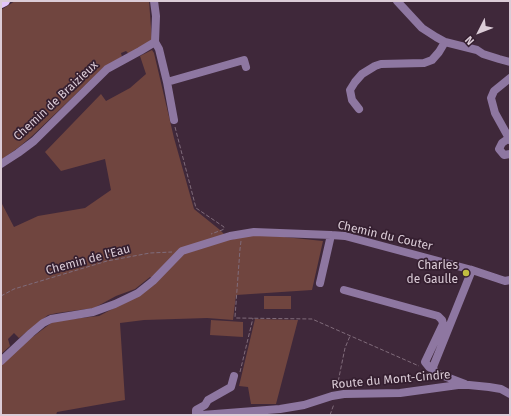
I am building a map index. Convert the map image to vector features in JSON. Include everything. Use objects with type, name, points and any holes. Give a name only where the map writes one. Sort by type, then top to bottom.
[{"type":"main road","points":[[1,3],[5,1]]},
{"type":"street","points":[[154,1],[156,16],[155,42],[160,49],[174,120]]},
{"type":"street","points":[[397,1],[422,28],[445,42],[477,50],[483,54],[510,62]]},
{"type":"street","name":"Chemin de Braizieux","points":[[1,164],[34,141],[108,69],[155,42]]},
{"type":"street","points":[[359,109],[352,100],[350,90],[362,74],[381,64],[424,63],[432,60],[445,42]]},
{"type":"street","points":[[167,82],[244,60],[246,67]]},
{"type":"street","points":[[510,78],[494,91],[491,98],[495,113],[509,139],[502,143],[500,149],[504,155],[510,154]]},
{"type":"street","name":"Chemin du Couter","points":[[182,251],[230,236],[254,232],[345,236],[472,270],[505,281],[510,280]]},
{"type":"street","points":[[320,283],[331,235]]},
{"type":"street","points":[[1,360],[31,333],[51,318],[93,312],[138,293],[153,281],[182,251]]},
{"type":"street","points":[[434,370],[433,367],[472,270]]},
{"type":"street","points":[[344,290],[438,316],[442,320],[443,324],[425,362],[429,368],[434,370],[436,373],[469,385]]},
{"type":"street","points":[[196,415],[196,410],[205,405],[208,400],[231,387],[237,374]]},
{"type":"street","name":"Route du Mont-Cindre","points":[[202,415],[233,414],[280,409],[304,405],[344,394],[400,393],[458,385],[490,387],[501,389],[510,394]]},
{"type":"path","points":[[174,120],[196,208],[224,227],[222,230],[211,234],[208,238]]},
{"type":"path","points":[[240,239],[236,318],[312,319],[421,367]]},
{"type":"path","name":"Chemin de l'Eau","points":[[1,296],[14,289],[108,261],[150,252],[182,251]]},
{"type":"path","points":[[237,374],[253,318]]},
{"type":"path","points":[[330,415],[338,395],[337,390],[345,348],[350,336]]},
{"type":"shaded area","points":[[15,1],[149,1],[152,40],[129,54],[126,51],[121,53],[122,57],[103,68],[32,136],[1,160],[1,10]]},
{"type":"shaded area","points":[[152,50],[154,53],[174,138],[194,209],[230,240],[255,234],[323,241],[312,290],[236,295],[233,320],[207,318],[144,320],[120,323],[125,400],[57,412],[56,415],[1,415],[1,365],[19,347],[54,321],[99,316],[139,295],[157,280],[150,277],[135,289],[116,296],[94,308],[48,315],[19,338],[14,333],[8,339],[10,346],[1,354],[1,202],[14,227],[38,216],[85,208],[111,190],[105,159],[61,171],[45,152],[101,94],[106,101],[130,88],[146,74],[140,56]]},
{"type":"shaded area","points":[[264,296],[291,296],[291,309],[264,309]]},
{"type":"shaded area","points":[[255,319],[298,320],[276,404],[251,404],[248,387],[239,386]]},
{"type":"shaded area","points":[[211,320],[243,322],[243,337],[210,335]]},
{"type":"place","name":"Charles de Gaulle","points":[[466,273]]}]
